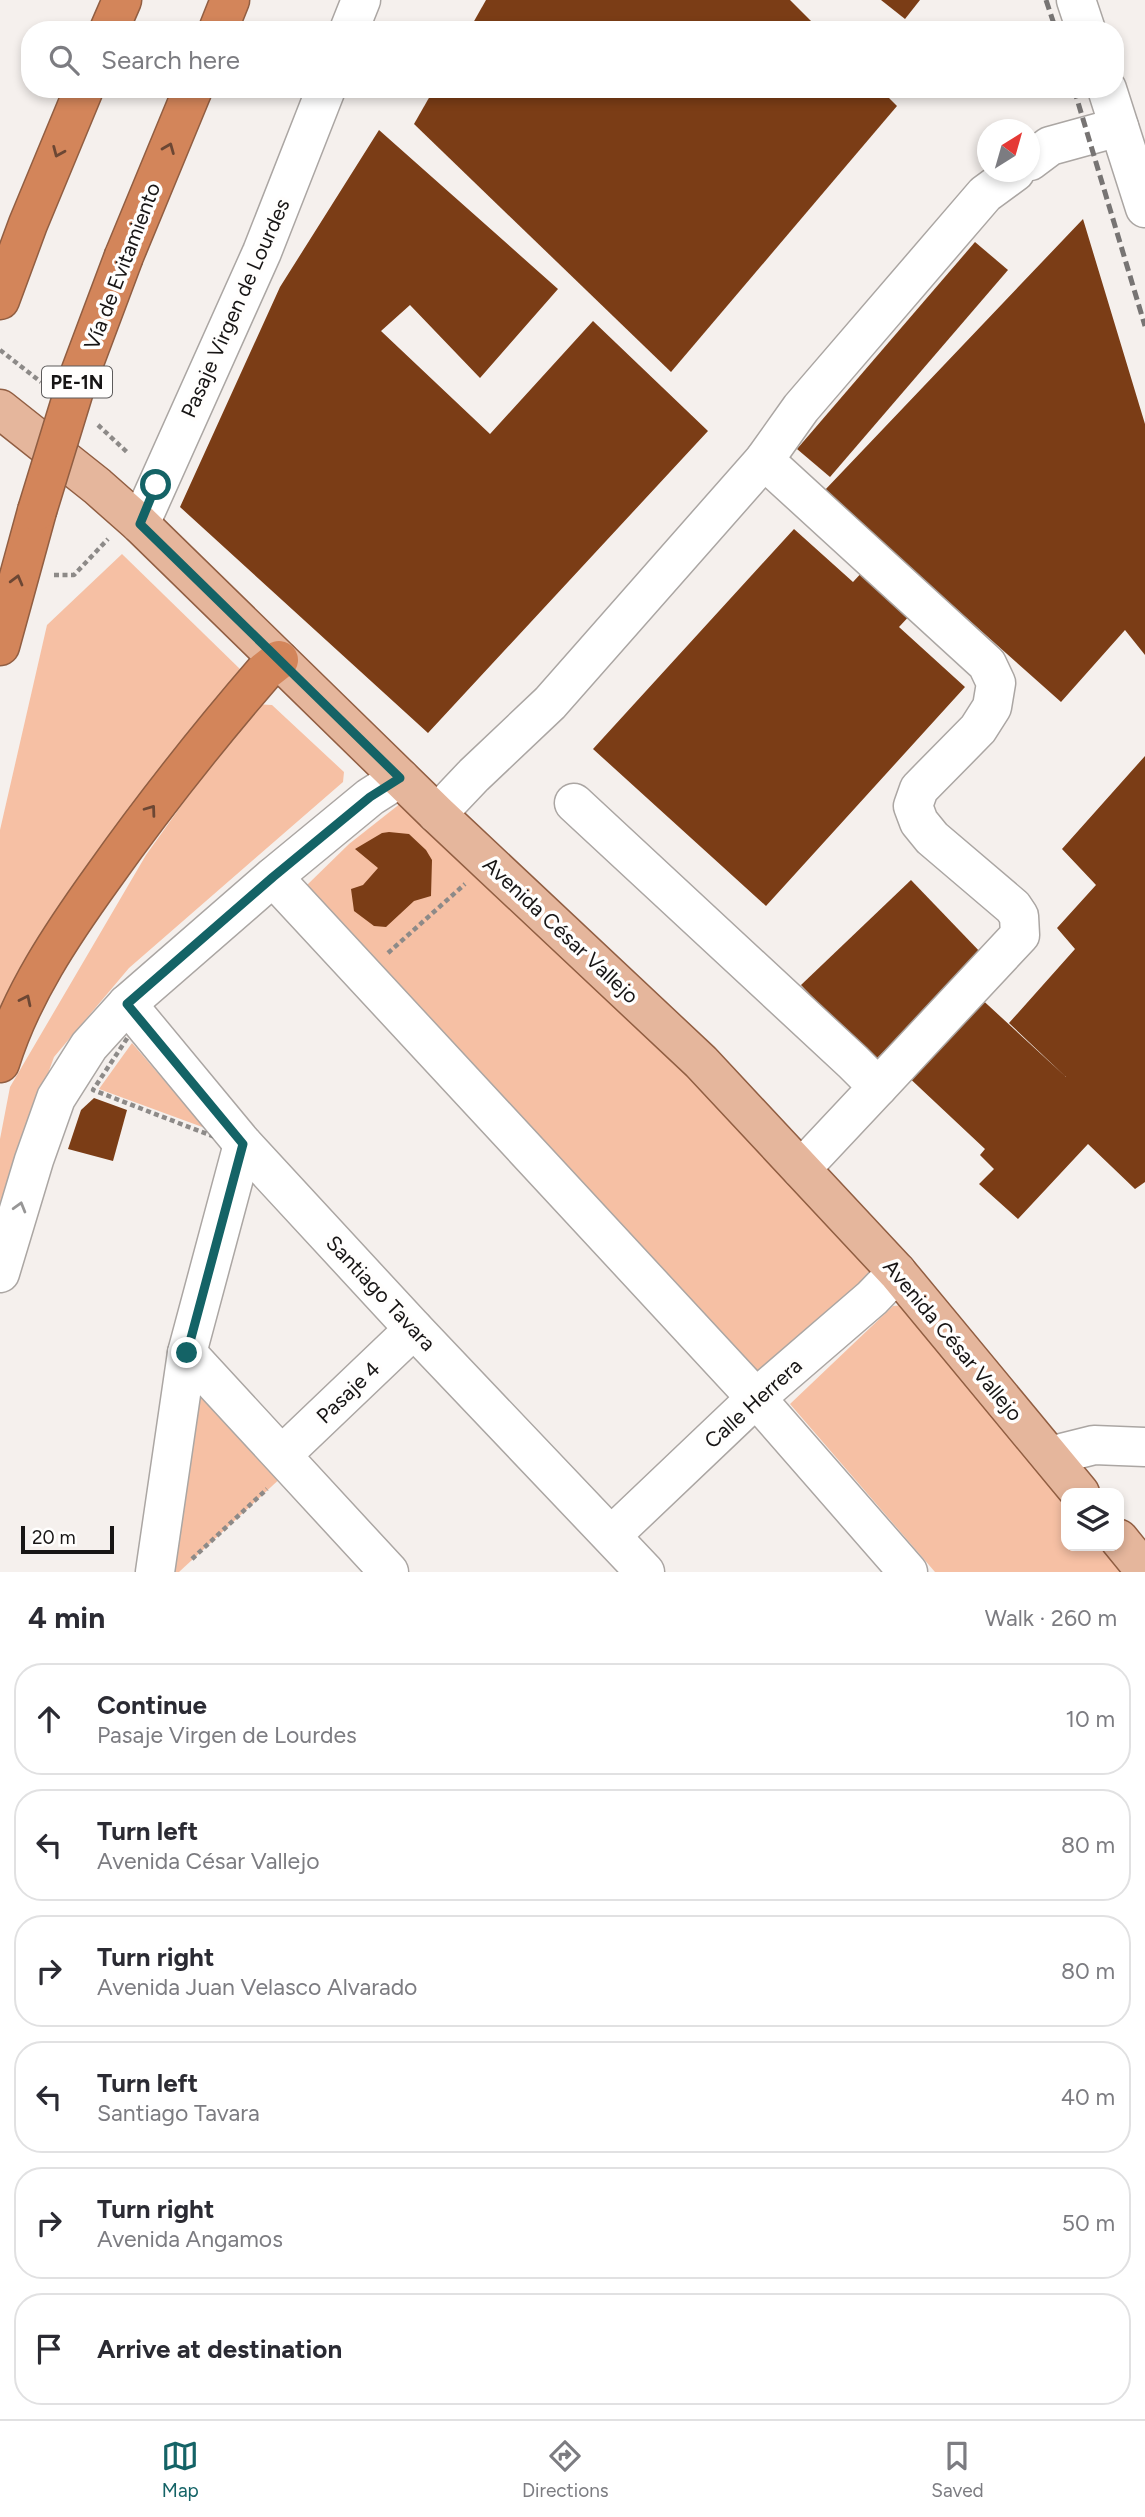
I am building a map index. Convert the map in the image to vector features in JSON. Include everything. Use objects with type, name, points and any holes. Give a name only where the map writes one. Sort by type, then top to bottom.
[{"type":"highway","points":[[113,21],[122,0]]},
{"type":"highway","points":[[222,21],[230,0]]},
{"type":"highway","points":[[0,300],[80,98]]},
{"type":"highway","name":"Vía de Evitamiento","points":[[0,646],[37,510],[76,384],[124,256],[189,98]]},
{"type":"highway","points":[[0,1063],[8,1038],[33,985],[91,894],[154,805],[265,671],[279,660]]},
{"type":"main road","name":"Avenida César Vallejo","points":[[0,409],[97,486],[124,531],[279,660],[701,1062],[897,1272],[1076,1488]]},
{"type":"main road","points":[[1124,1545],[1145,1571]]},
{"type":"street","points":[[353,21],[361,0]]},
{"type":"street","points":[[1076,0],[1083,21]]},
{"type":"street","name":"Pasaje Virgen de Lourdes","points":[[124,531],[262,251],[322,98]]},
{"type":"street","points":[[1110,98],[1145,208]]},
{"type":"street","points":[[1040,154],[1050,146],[1119,127]]},
{"type":"street","points":[[438,814],[474,775],[550,703],[764,460],[801,408],[985,194],[1001,182]]},
{"type":"street","points":[[764,460],[987,664],[996,683],[992,707],[978,729],[919,789],[913,806],[919,822],[932,838],[1013,907],[1019,916],[1020,935],[801,1169]]},
{"type":"street","points":[[0,1273],[34,1160],[57,1098],[89,1046],[127,1004],[273,877],[370,797],[400,778]]},
{"type":"street","points":[[574,803],[878,1087]]},
{"type":"street","points":[[273,877],[756,1398],[908,1572]]},
{"type":"street","name":"Santiago Tavara","points":[[127,1004],[231,1141],[645,1572]]},
{"type":"street","points":[[171,1568],[187,1353],[231,1141]]},
{"type":"street","name":"Calle Herrera","points":[[612,1535],[756,1398],[872,1298],[897,1272]]},
{"type":"street","name":"Pasaje 4","points":[[278,1469],[414,1329]]},
{"type":"street","points":[[187,1353],[278,1469],[389,1572]]},
{"type":"street","points":[[1050,1456],[1094,1445],[1145,1447]]},
{"type":"path","points":[[19,574],[74,575],[124,531]]},
{"type":"path","points":[[380,960],[466,884]]},
{"type":"path","points":[[93,1090],[231,1141]]},
{"type":"path","points":[[171,1568],[278,1469]]},
{"type":"shaded area","points":[[122,554],[242,671],[0,1023],[0,830],[47,625]]},
{"type":"shaded area","points":[[254,704],[272,705],[344,772],[343,782],[129,968],[54,1057],[0,1206],[0,1139],[10,1087],[146,855]]},
{"type":"shaded area","points":[[401,803],[670,1044],[877,1272],[759,1381],[306,886],[349,844]]},
{"type":"shaded area","points":[[132,1043],[205,1128],[99,1089]]},
{"type":"shaded area","points":[[903,1305],[1061,1495],[1061,1551],[1108,1551],[1126,1572],[935,1572],[790,1404],[893,1306]]},
{"type":"shaded area","points":[[201,1395],[285,1474],[179,1572],[169,1572],[191,1399]]},
{"type":"building","points":[[486,0],[790,0],[811,21],[474,21]]},
{"type":"building","points":[[881,0],[920,0],[905,19]]},
{"type":"building","points":[[429,98],[889,98],[897,106],[671,372],[414,124]]},
{"type":"building","points":[[379,130],[558,289],[480,378],[410,305],[381,331],[490,434],[593,321],[708,431],[428,733],[180,507],[280,287]]},
{"type":"building","points":[[1083,219],[1145,424],[1145,655],[1125,630],[1061,702],[824,491]]},
{"type":"building","points":[[975,242],[1008,270],[830,477],[797,449]]},
{"type":"building","points":[[794,529],[853,582],[865,569],[912,613],[899,627],[965,687],[766,906],[593,749]]},
{"type":"building","points":[[1145,756],[1145,1182],[1135,1189],[1088,1144],[1018,1219],[979,1184],[994,1169],[980,1155],[985,1149],[903,1072],[976,994],[1066,1077],[1009,1023],[1075,949],[1057,928],[1096,885],[1062,849]]},
{"type":"building","points":[[382,833],[409,834],[426,850],[432,860],[431,896],[414,901],[386,927],[374,926],[354,911],[351,889],[363,885],[378,868],[355,849]]},
{"type":"building","points":[[911,880],[984,956],[874,1061],[801,985]]},
{"type":"building","points":[[94,1098],[127,1110],[113,1161],[68,1149],[81,1110]]},
{"type":"railway","points":[[1046,0],[1053,21]]},
{"type":"railway","points":[[1077,98],[1145,326]]},
{"type":"route","points":[[156,485],[140,524],[400,778],[370,797],[273,877],[127,1004],[243,1144],[187,1353]]}]
